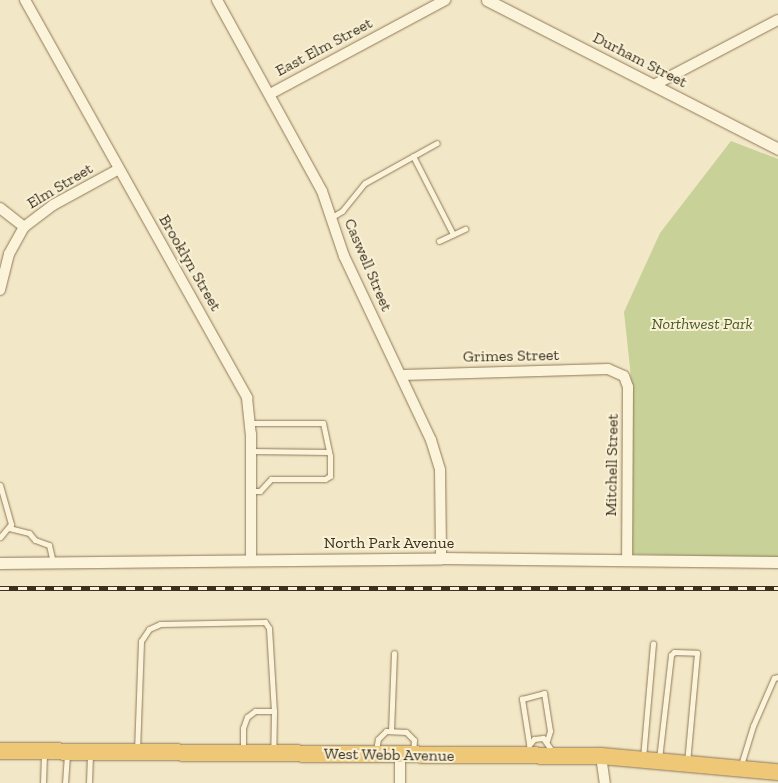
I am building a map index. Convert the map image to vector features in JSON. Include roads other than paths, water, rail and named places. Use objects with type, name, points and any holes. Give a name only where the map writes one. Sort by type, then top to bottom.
[{"type":"highway","name":"West Webb Avenue","points":[[0,751],[407,755],[529,749],[555,756],[601,756],[739,770],[778,772]]},
{"type":"street","name":"Brooklyn Street","points":[[26,0],[247,398],[251,423],[251,561]]},
{"type":"street","name":"Caswell Street","points":[[217,0],[322,191],[344,256],[402,375],[431,440],[440,470],[441,558]]},
{"type":"street","name":"East Elm Street","points":[[270,94],[445,0]]},
{"type":"street","name":"Durham Street","points":[[487,0],[778,149]]},
{"type":"street","points":[[654,85],[778,20]]},
{"type":"street","name":"Elm Street","points":[[0,290],[9,254],[24,227],[53,204],[119,169]]},
{"type":"street","points":[[0,208],[24,227]]},
{"type":"street","name":"Grimes Street","points":[[402,375],[608,369],[620,373]]},
{"type":"street","name":"Mitchell Street","points":[[620,373],[628,387],[627,560]]},
{"type":"street","name":"North Park Avenue","points":[[0,563],[441,558],[778,562]]},
{"type":"street","points":[[400,783],[407,755]]},
{"type":"street","points":[[601,756],[605,783]]},
{"type":"lane","points":[[332,217],[342,211],[365,182],[437,143]]},
{"type":"lane","points":[[413,156],[453,234]]},
{"type":"lane","points":[[439,241],[465,229]]},
{"type":"lane","points":[[251,423],[323,423],[329,452],[330,476],[325,479],[272,479],[260,491],[251,491]]},
{"type":"lane","points":[[251,451],[329,452]]},
{"type":"lane","points":[[0,485],[12,524],[0,537]]},
{"type":"lane","points":[[9,528],[29,533],[35,540],[49,545],[53,563]]},
{"type":"lane","points":[[137,752],[141,641],[150,629],[160,624],[265,622],[269,628],[274,711],[273,754]]},
{"type":"lane","points":[[651,761],[653,643]]},
{"type":"lane","points":[[391,731],[394,653]]},
{"type":"lane","points":[[651,761],[671,655],[697,654],[686,765]]},
{"type":"lane","points":[[739,770],[753,726],[774,678],[778,677]]},
{"type":"lane","points":[[529,749],[522,699],[544,693],[550,731],[547,741],[555,756]]},
{"type":"lane","points":[[243,753],[243,728],[247,717],[255,711],[274,711]]},
{"type":"lane","points":[[376,754],[378,739],[386,731],[391,731],[410,735],[414,740],[407,755]]},
{"type":"lane","points":[[529,749],[534,739],[547,741]]},
{"type":"lane","points":[[43,783],[44,751]]},
{"type":"lane","points":[[65,783],[67,752]]},
{"type":"lane","points":[[89,783],[90,752]]},
{"type":"railway","points":[[0,588],[778,588]]},
{"type":"park label","name":"Northwest Park","points":[[702,324]]}]
